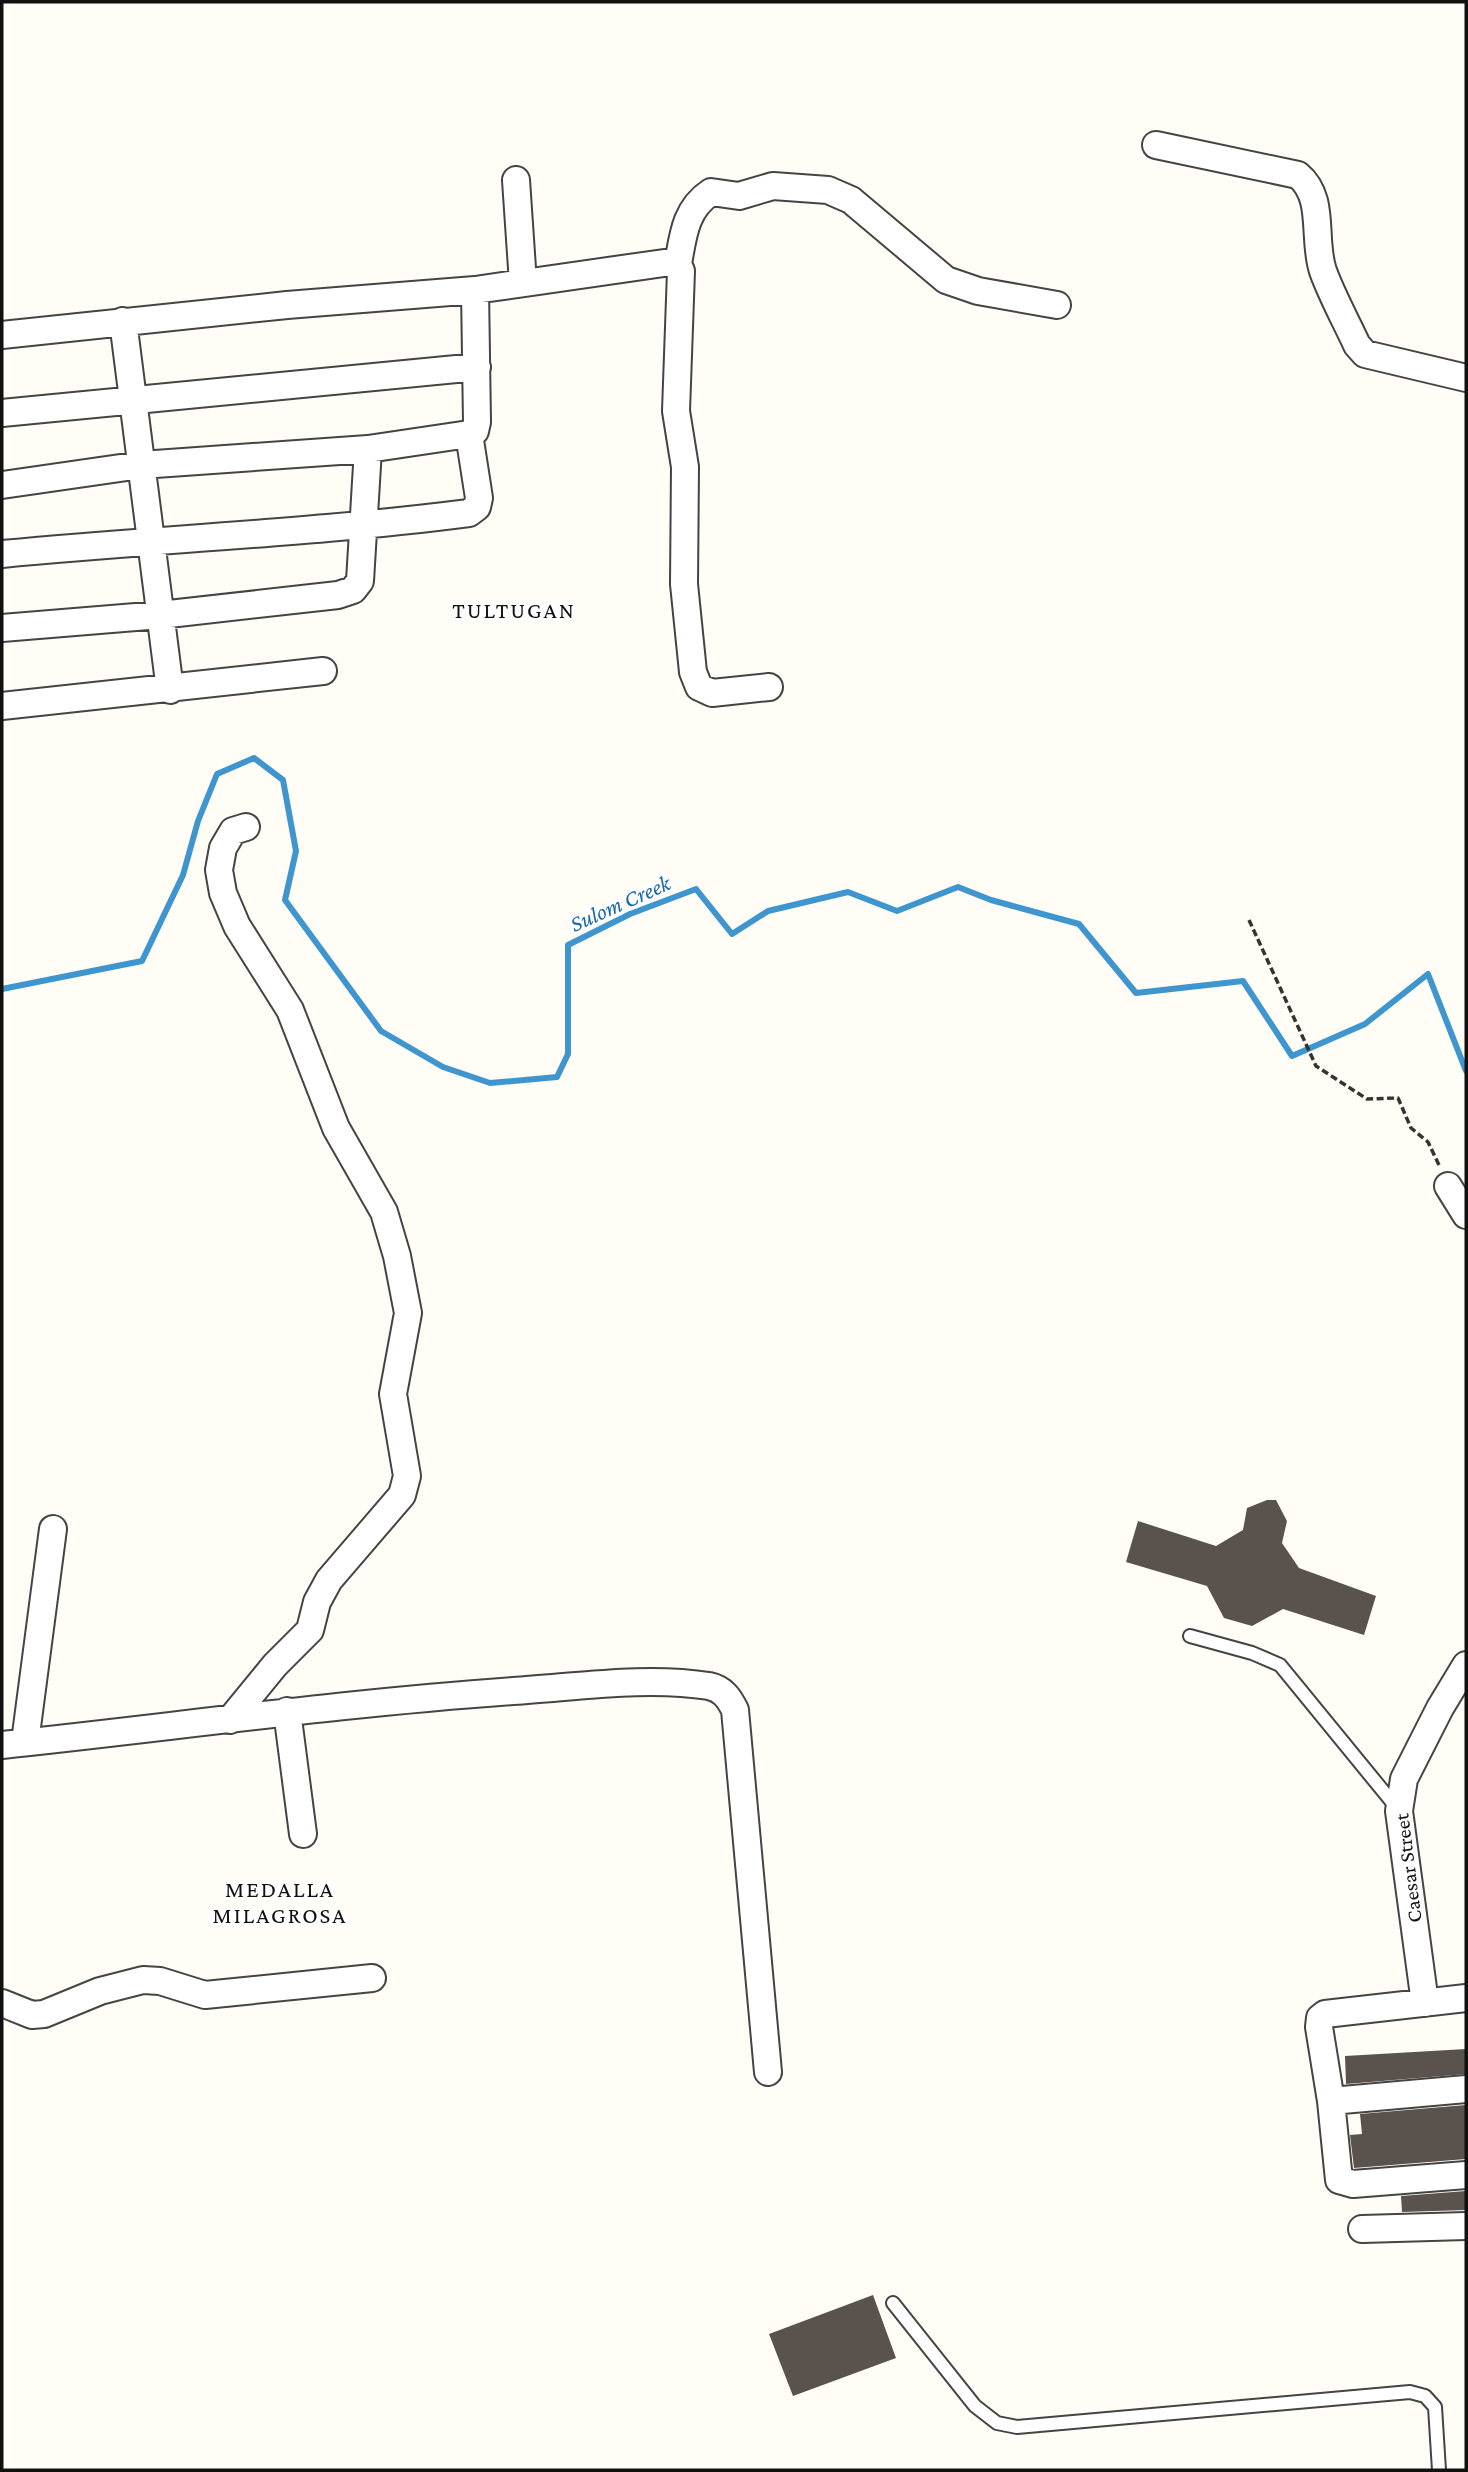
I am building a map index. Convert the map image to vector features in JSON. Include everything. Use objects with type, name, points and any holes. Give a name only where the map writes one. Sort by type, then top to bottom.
[{"type":"street","points":[[1156,145],[1298,175],[1308,183],[1314,195],[1323,269],[1357,345],[1365,354],[1466,378]]},
{"type":"street","points":[[516,180],[523,283]]},
{"type":"street","points":[[769,687],[712,693],[699,687],[693,672],[684,584],[685,467],[676,411],[681,271],[678,264],[685,223],[700,199],[711,192],[739,195],[773,186],[828,190],[850,200],[946,280],[978,291],[1057,305]]},
{"type":"street","points":[[2,335],[123,321],[475,290],[671,262],[678,264]]},
{"type":"street","points":[[2,485],[141,465],[368,449],[468,434],[475,431],[477,422],[475,290]]},
{"type":"street","points":[[123,321],[170,690]]},
{"type":"street","points":[[2,414],[477,367]]},
{"type":"street","points":[[2,554],[151,540],[363,527],[469,513],[477,507],[479,498],[468,434]]},
{"type":"street","points":[[2,628],[160,615],[338,595],[353,590],[360,581],[368,449]]},
{"type":"street","points":[[2,706],[170,690],[323,671]]},
{"type":"street","points":[[230,1720],[275,1665],[310,1630],[317,1602],[329,1580],[402,1495],[407,1476],[393,1394],[408,1313],[397,1256],[384,1212],[336,1128],[289,1010],[237,926],[223,893],[219,870],[223,848],[233,831],[246,827]]},
{"type":"street","points":[[1448,1186],[1466,1215]]},
{"type":"street","points":[[52,1529],[13,1744],[230,1720],[287,1711],[633,1683],[711,1686],[726,1694],[735,1710],[768,2072]]},
{"type":"street","name":"Caesar Street","points":[[1424,2003],[1399,1811],[1405,1779],[1440,1708],[1466,1665]]},
{"type":"street","points":[[287,1711],[303,1834]]},
{"type":"street","points":[[2,2003],[32,2015],[44,2014],[100,1991],[143,1980],[160,1981],[205,1995],[372,1979]]},
{"type":"street","points":[[1466,1998],[1325,2014],[1320,2018],[1339,2180],[1353,2184],[1466,2175]]},
{"type":"street","points":[[1331,2101],[1466,2089]]},
{"type":"street","points":[[1362,2228],[1466,2226]]},
{"type":"lane","points":[[1190,1636],[1252,1653],[1280,1665],[1399,1811]]},
{"type":"lane","points":[[893,2302],[975,2406],[997,2423],[1017,2427],[1410,2392],[1425,2396],[1434,2407],[1439,2470]]},
{"type":"path","points":[[1249,920],[1316,1066],[1367,1099],[1398,1098],[1411,1128],[1428,1142],[1448,1186]]},
{"type":"building","points":[[1267,1500],[1276,1500],[1287,1521],[1282,1543],[1299,1568],[1376,1596],[1364,1635],[1283,1609],[1252,1626],[1224,1618],[1207,1586],[1126,1562],[1138,1521],[1216,1546],[1243,1530],[1247,1508]]},
{"type":"building","points":[[1466,2049],[1466,2074],[1346,2084],[1345,2056]]},
{"type":"building","points":[[1466,2105],[1466,2159],[1354,2168],[1350,2135],[1362,2134],[1360,2114]]},
{"type":"building","points":[[1466,2191],[1466,2210],[1402,2212],[1401,2196]]},
{"type":"building","points":[[873,2295],[896,2358],[793,2396],[769,2334]]},
{"type":"waterway","name":"Sulom Creek","points":[[2,989],[142,961],[183,875],[198,821],[217,774],[254,758],[283,780],[296,851],[285,900],[381,1031],[443,1067],[490,1083],[557,1077],[568,1054],[568,945],[630,914],[696,889],[732,934],[768,911],[848,892],[897,911],[958,887],[991,900],[1079,924],[1136,993],[1243,981],[1292,1056],[1365,1024],[1428,974],[1466,1071]]},
{"type":"district","name":"TULTUGAN","points":[[514,610]]},
{"type":"district","name":"MEDALLA MILAGROSA","points":[[280,1902]]}]
